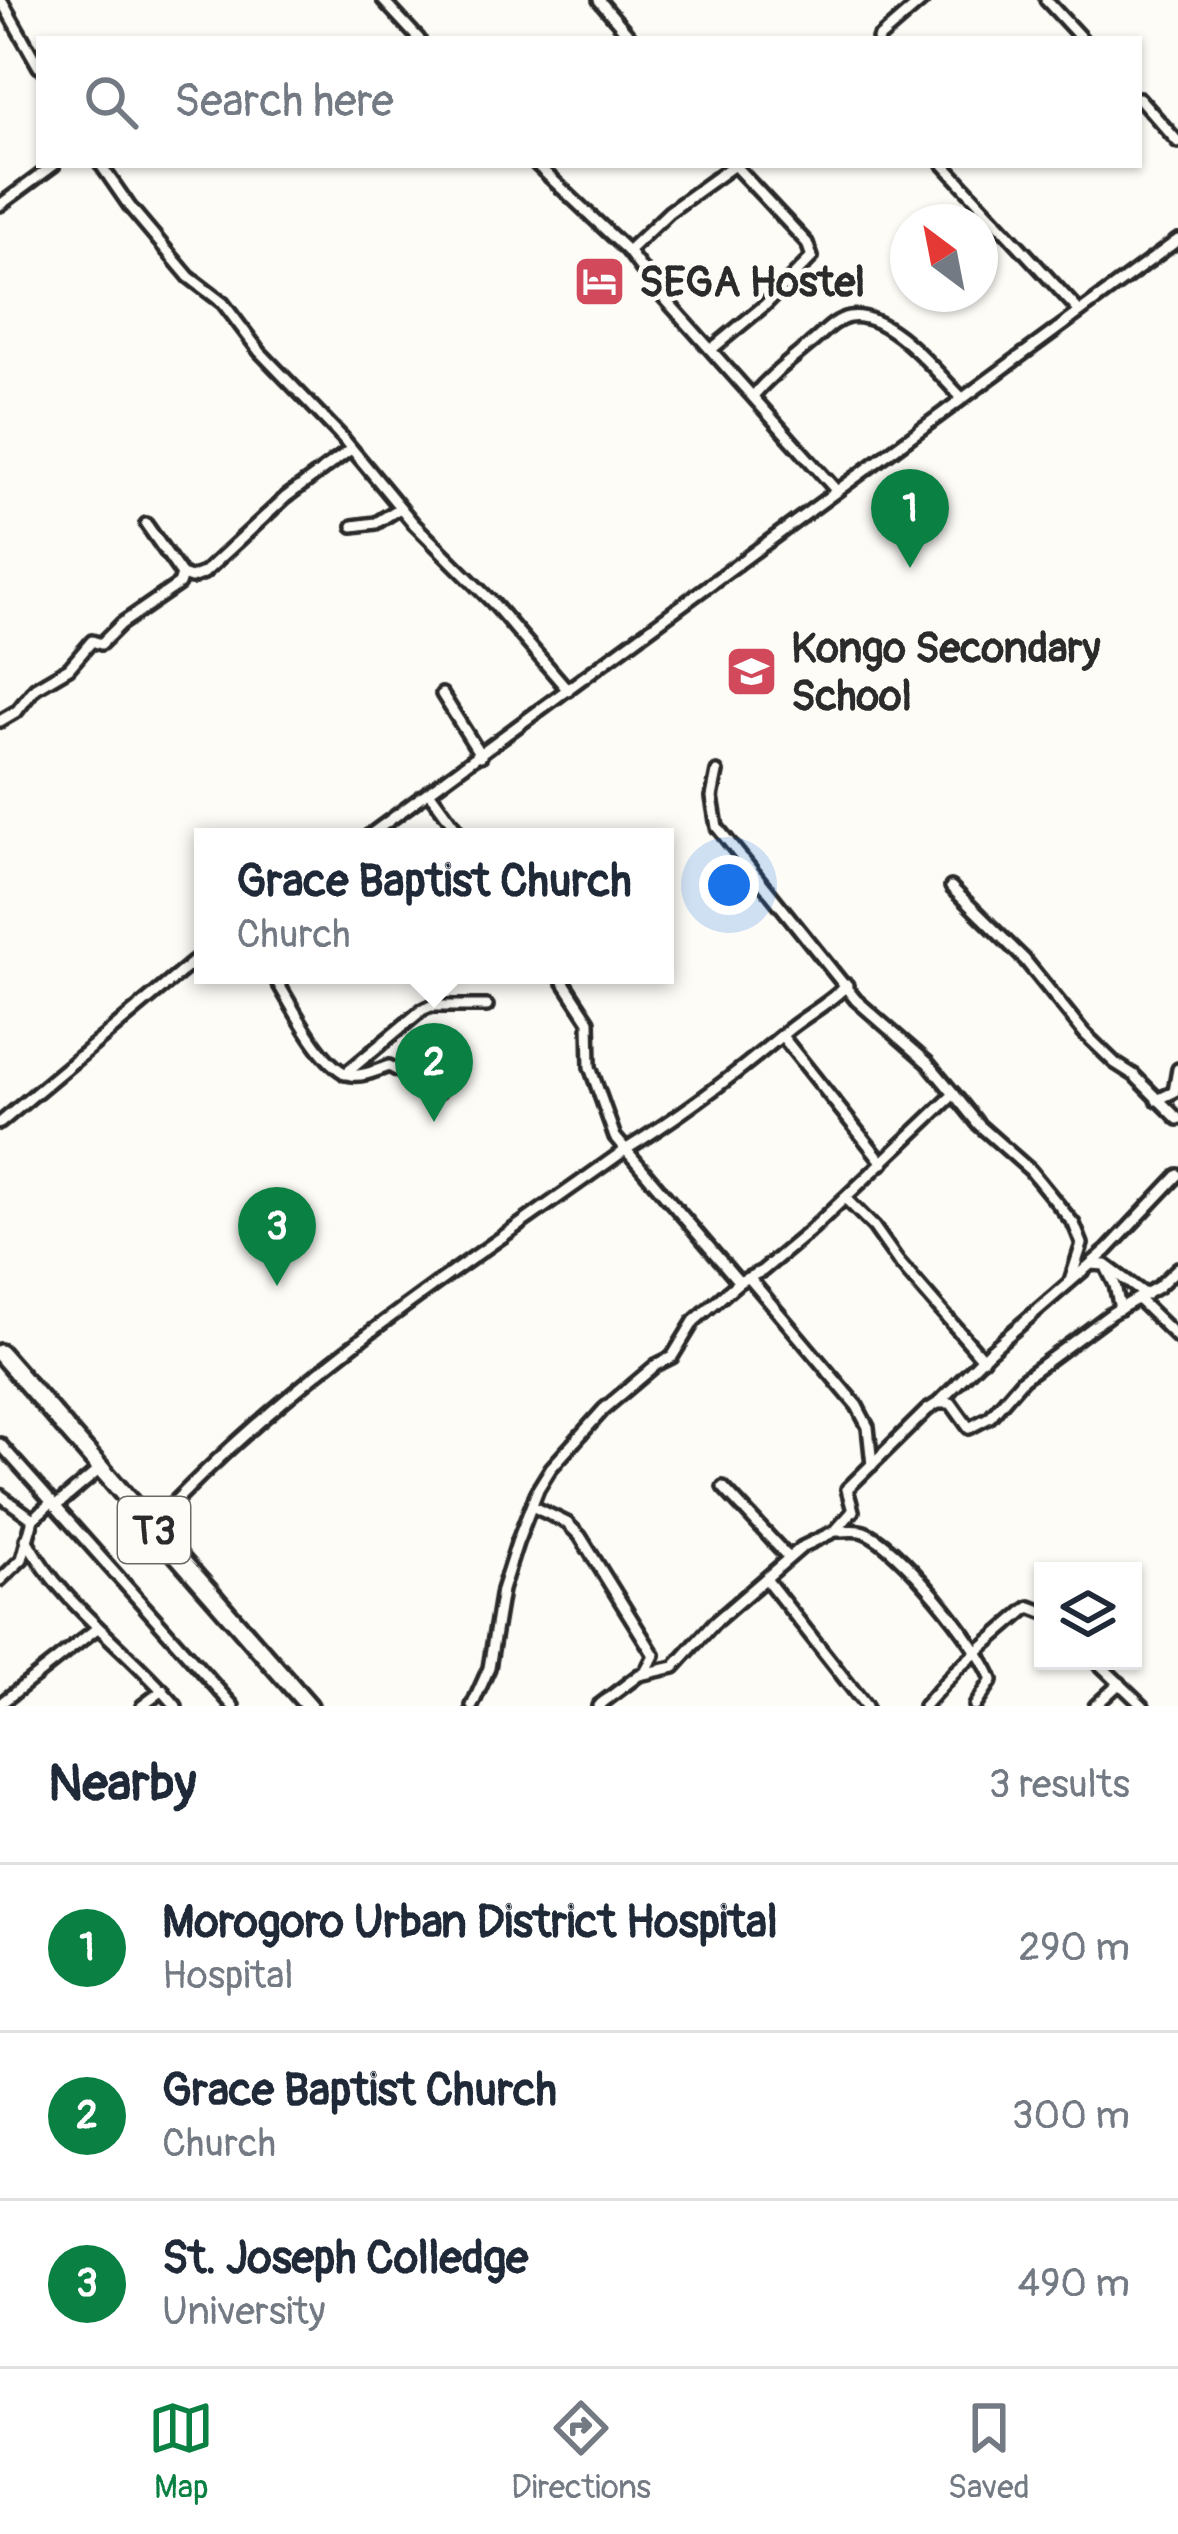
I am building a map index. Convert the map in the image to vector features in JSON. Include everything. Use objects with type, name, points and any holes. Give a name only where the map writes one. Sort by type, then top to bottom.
[{"type":"highway","name":"T3","points":[[0,1353],[309,1706]]},
{"type":"street","points":[[1,0],[36,63]]},
{"type":"street","points":[[383,0],[416,36]]},
{"type":"street","points":[[599,0],[629,36]]},
{"type":"street","points":[[881,36],[923,0]]},
{"type":"street","points":[[1046,0],[1079,36]]},
{"type":"street","points":[[1142,101],[1178,142]]},
{"type":"street","points":[[0,206],[50,168]]},
{"type":"street","points":[[103,168],[189,277],[223,303],[260,352],[568,690]]},
{"type":"street","points":[[540,168],[628,251],[836,488]]},
{"type":"street","points":[[628,251],[670,212],[730,168]]},
{"type":"street","points":[[713,348],[765,305],[812,256],[808,243],[737,168]]},
{"type":"street","points":[[947,168],[1080,312]]},
{"type":"street","points":[[380,828],[1178,240]]},
{"type":"street","points":[[753,396],[774,373],[852,316],[887,327],[962,398]]},
{"type":"street","points":[[146,524],[182,575],[191,578],[204,573],[286,497],[351,449]]},
{"type":"street","points":[[353,526],[376,523],[400,508]]},
{"type":"street","points":[[0,721],[17,711],[35,688],[69,668],[92,641],[100,644],[179,584],[182,575]]},
{"type":"street","points":[[442,694],[481,756]]},
{"type":"street","points":[[716,772],[712,797],[717,826],[803,939],[856,1000],[928,1064],[979,1125],[1030,1170],[1074,1224],[1082,1244],[1070,1281]]},
{"type":"street","points":[[430,793],[455,828]]},
{"type":"street","points":[[951,887],[1025,960],[1085,1034],[1178,1119]]},
{"type":"street","points":[[0,1123],[194,961]]},
{"type":"street","points":[[279,984],[322,1052],[345,1074],[358,1076],[389,1066],[439,1092]]},
{"type":"street","points":[[565,984],[589,1021],[594,1083],[625,1150],[857,1406],[868,1427],[872,1465]]},
{"type":"street","points":[[151,1527],[196,1478],[327,1364],[666,1124],[847,985]]},
{"type":"street","points":[[345,1074],[430,1006],[487,1006]]},
{"type":"street","points":[[782,1036],[884,1163]]},
{"type":"street","points":[[1156,1100],[1174,1091],[1178,1069]]},
{"type":"street","points":[[472,1706],[492,1657],[502,1591],[538,1489],[551,1468],[590,1422],[634,1382],[673,1357],[694,1321],[845,1198],[955,1094]]},
{"type":"street","points":[[835,1532],[853,1510],[847,1489],[1090,1264],[1178,1175]]},
{"type":"street","points":[[845,1198],[983,1359]]},
{"type":"street","points":[[1090,1264],[1106,1265],[1178,1338]]},
{"type":"street","points":[[1106,1265],[1120,1309]]},
{"type":"street","points":[[938,1403],[957,1406],[964,1425],[973,1426],[990,1417],[1023,1379],[1178,1268]]},
{"type":"street","points":[[0,1444],[233,1706]]},
{"type":"street","points":[[0,1580],[22,1559],[34,1519],[101,1468]]},
{"type":"street","points":[[723,1487],[789,1558]]},
{"type":"street","points":[[0,1495],[34,1519]]},
{"type":"street","points":[[534,1507],[567,1523],[580,1536],[653,1652],[645,1672],[598,1706]]},
{"type":"street","points":[[645,1672],[674,1667],[702,1634],[808,1543],[835,1532],[861,1530],[901,1556],[977,1653],[992,1683],[976,1706]]},
{"type":"street","points":[[26,1539],[43,1570],[176,1706]]},
{"type":"street","points":[[766,1579],[866,1706]]},
{"type":"street","points":[[924,1706],[946,1679],[1024,1611],[1034,1609]]},
{"type":"street","points":[[0,1704],[96,1629]]},
{"type":"street","points":[[1106,1670],[1143,1706]]},
{"type":"street","points":[[1095,1706],[1120,1683]]},
{"type":"street","points":[[142,1706],[163,1690]]},
{"type":"place","name":"SEGA Hostel","points":[[600,281]]},
{"type":"place","name":"Morogoro Urban District Hospital","points":[[910,568]]},
{"type":"place","name":"Kongo Secondary School","points":[[752,671]]},
{"type":"place","name":"Grace Baptist Church","points":[[434,1122]]},
{"type":"place","name":"St. Joseph Colledge","points":[[277,1286]]}]
